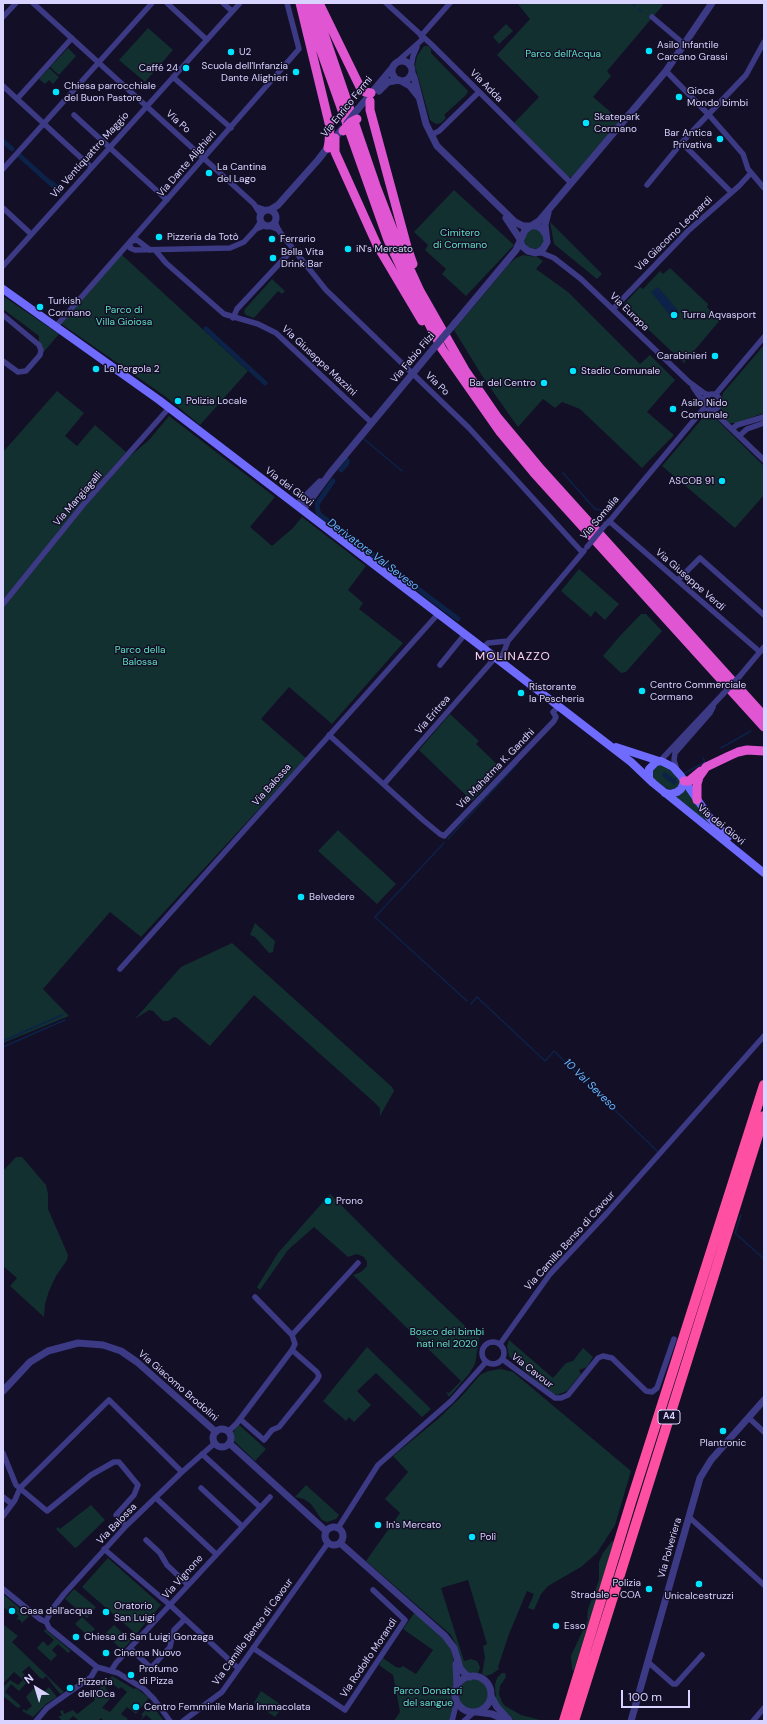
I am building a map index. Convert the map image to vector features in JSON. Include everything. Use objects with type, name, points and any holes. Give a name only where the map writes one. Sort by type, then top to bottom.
[{"type":"highway","points":[[300,3],[330,127],[330,142],[336,140],[358,114]]},
{"type":"highway","points":[[304,3],[388,240],[438,349]]},
{"type":"highway","points":[[312,3],[392,228],[420,291],[465,370],[498,418],[539,467],[764,716]]},
{"type":"highway","points":[[319,3],[362,90],[371,97],[370,110],[407,247],[417,275],[420,291]]},
{"type":"highway","points":[[330,127],[334,132],[377,245],[399,285],[438,349],[500,432],[534,473],[764,727]]},
{"type":"highway","points":[[684,782],[689,781],[706,767],[738,752],[747,750],[764,751]]},
{"type":"highway","points":[[697,800],[697,784],[699,777],[706,767]]},
{"type":"highway","name":"A4","points":[[564,1721],[631,1502],[764,1085]]},
{"type":"highway","name":"A4","points":[[574,1721],[764,1116]]},
{"type":"main road","name":"Via dei Giovi","points":[[3,289],[169,408],[496,658],[556,709],[635,765],[649,779]]},
{"type":"main road","name":"Via dei Giovi","points":[[598,738],[617,748],[659,761]]},
{"type":"main road","points":[[659,761],[669,764],[678,771],[684,782],[681,789],[670,794],[665,792],[649,779],[649,769],[653,763],[659,761]]},
{"type":"main road","name":"Via dei Giovi","points":[[684,782],[722,833],[764,867]]},
{"type":"main road","name":"Via dei Giovi","points":[[665,792],[764,873]]},
{"type":"street","points":[[3,17],[16,3]]},
{"type":"street","name":"Via Po","points":[[33,3],[257,207],[279,231],[326,290],[469,428],[582,552]]},
{"type":"street","points":[[3,169],[152,3]]},
{"type":"street","points":[[167,3],[207,40]]},
{"type":"street","points":[[223,3],[232,12]]},
{"type":"street","name":"Via Ventiquattro Maggio","points":[[3,266],[240,3]]},
{"type":"street","name":"Via Dante Alighieri","points":[[56,326],[299,49],[287,3]]},
{"type":"street","name":"Via Adda","points":[[386,3],[423,37],[571,183]]},
{"type":"street","name":"Via Enrico Fermi","points":[[358,114],[395,65],[418,44],[450,3]]},
{"type":"street","points":[[520,239],[524,231],[539,221],[666,71],[710,4]]},
{"type":"street","points":[[652,18],[684,44]]},
{"type":"street","points":[[17,99],[72,38]]},
{"type":"street","points":[[647,185],[682,143],[746,75],[764,42]]},
{"type":"street","name":"Via Enrico Fermi","points":[[412,70],[413,56],[418,44]]},
{"type":"street","points":[[418,96],[410,86],[393,75],[395,65],[406,62],[412,70],[418,96],[431,136],[439,148],[517,224],[524,227],[531,226],[540,228],[546,235]]},
{"type":"street","points":[[400,80],[408,79],[412,70]]},
{"type":"street","points":[[666,71],[709,115],[743,154],[748,169],[764,188]]},
{"type":"street","points":[[173,77],[231,128]]},
{"type":"street","name":"Via Enrico Fermi","points":[[371,97],[385,84],[392,80],[400,80]]},
{"type":"street","points":[[3,86],[91,168]]},
{"type":"street","points":[[431,136],[439,131],[479,92]]},
{"type":"street","points":[[74,115],[167,200]]},
{"type":"street","name":"Via Enrico Fermi","points":[[268,218],[336,140]]},
{"type":"street","points":[[682,143],[731,192]]},
{"type":"street","name":"Via Giacomo Leopardi","points":[[613,309],[688,230],[751,173]]},
{"type":"street","points":[[489,198],[516,230],[523,247],[532,252]]},
{"type":"street","points":[[3,208],[31,234]]},
{"type":"street","points":[[510,257],[519,253],[543,249],[547,243],[546,220],[550,208]]},
{"type":"street","points":[[153,250],[137,240],[131,242],[129,247],[133,250],[153,250],[235,247],[244,242],[268,218]]},
{"type":"street","name":"Via Fabio Filzi","points":[[300,508],[413,374],[438,349],[455,323],[518,247],[520,239]]},
{"type":"street","name":"Via Europa","points":[[547,243],[547,248],[554,258]]},
{"type":"street","points":[[233,318],[237,309],[293,249]]},
{"type":"street","name":"Via Giuseppe Mazzini","points":[[153,250],[219,311],[233,318],[258,324],[276,333],[372,423]]},
{"type":"street","name":"Via Europa","points":[[532,252],[543,253],[554,258],[581,279],[689,382],[705,394],[712,395]]},
{"type":"street","points":[[3,315],[39,345],[41,350],[40,355],[26,371],[22,372],[14,370],[3,361]]},
{"type":"street","points":[[764,337],[712,395],[705,398],[706,407],[718,416],[764,460]]},
{"type":"street","name":"Via Europa","points":[[689,382],[706,407]]},
{"type":"street","points":[[712,395],[719,400],[717,412],[718,416]]},
{"type":"street","points":[[706,407],[714,409],[718,406]]},
{"type":"street","name":"Via Somalia","points":[[496,658],[503,654],[508,641],[706,407]]},
{"type":"street","name":"Via Mangiagalli","points":[[3,604],[83,505],[169,408]]},
{"type":"street","points":[[732,429],[737,425],[764,417]]},
{"type":"street","points":[[739,436],[746,429],[764,423]]},
{"type":"street","name":"Via Giuseppe Verdi","points":[[608,522],[762,650]]},
{"type":"street","points":[[678,580],[700,558],[764,615]]},
{"type":"street","name":"Via Balossa","points":[[120,969],[328,735],[438,614]]},
{"type":"street","points":[[440,665],[465,634]]},
{"type":"street","points":[[483,648],[488,643],[508,641]]},
{"type":"street","points":[[659,761],[715,703],[762,650]]},
{"type":"street","name":"Via Eritrea","points":[[384,784],[496,658]]},
{"type":"street","points":[[678,771],[674,762],[675,753],[710,713],[715,703]]},
{"type":"street","name":"Via Mahatma K. Gandhi","points":[[384,784],[444,836],[554,721],[556,717],[556,709]]},
{"type":"street","points":[[328,735],[384,784]]},
{"type":"street","points":[[650,757],[668,752]]},
{"type":"street","points":[[698,820],[704,810]]},
{"type":"street","name":"Via Camillo Benso di Cavour","points":[[500,1344],[550,1274],[764,1036]]},
{"type":"street","points":[[292,1335],[358,1263]]},
{"type":"street","points":[[228,1432],[240,1419],[292,1350],[295,1342],[292,1335],[255,1297]]},
{"type":"street","name":"Via Cavour","points":[[502,1359],[555,1398],[561,1398],[568,1395],[598,1358],[603,1356],[612,1358],[646,1391],[652,1392],[657,1388],[674,1339]]},
{"type":"street","points":[[491,1342],[500,1344],[504,1350],[502,1359],[496,1364],[486,1362],[482,1353],[485,1346],[491,1342]]},
{"type":"street","name":"Via Giacomo Brodolini","points":[[3,1391],[30,1362],[44,1353],[71,1344],[98,1344],[116,1349],[137,1362],[216,1432]]},
{"type":"street","points":[[240,1419],[264,1440],[272,1430],[278,1428],[318,1380],[319,1376],[317,1372],[292,1350]]},
{"type":"street","points":[[338,1528],[378,1465],[451,1401],[486,1362]]},
{"type":"street","points":[[3,1516],[17,1496],[20,1488],[109,1400],[182,1472]]},
{"type":"street","name":"Via Polveriera","points":[[631,1721],[698,1486],[711,1460],[764,1400]]},
{"type":"street","points":[[749,1418],[764,1432]]},
{"type":"street","points":[[222,1429],[228,1432],[231,1437],[229,1443],[222,1446],[215,1443],[213,1439],[216,1432],[222,1429]]},
{"type":"street","name":"Via Balossa","points":[[48,1625],[50,1612],[104,1549],[182,1472],[215,1443]]},
{"type":"street","points":[[229,1443],[326,1531]]},
{"type":"street","points":[[3,1453],[14,1480],[20,1488],[47,1511],[91,1475],[118,1461],[137,1483],[137,1488],[134,1495],[116,1515],[126,1526]]},
{"type":"street","points":[[202,1454],[260,1507]]},
{"type":"street","points":[[201,1488],[242,1526]]},
{"type":"street","points":[[3,1497],[12,1504]]},
{"type":"street","name":"Via Vignone","points":[[111,1670],[270,1497]]},
{"type":"street","points":[[156,1498],[216,1554]]},
{"type":"street","points":[[689,1517],[764,1585]]},
{"type":"street","points":[[338,1528],[330,1528],[326,1531],[325,1537],[328,1543],[332,1545],[340,1543]]},
{"type":"street","points":[[338,1528],[342,1534],[340,1543]]},
{"type":"street","points":[[146,1540],[160,1553],[166,1565],[188,1585]]},
{"type":"street","name":"Via Camillo Benso di Cavour","points":[[183,1721],[221,1693],[328,1543]]},
{"type":"street","points":[[340,1543],[440,1630],[448,1639],[455,1652],[460,1668],[470,1677],[480,1678],[485,1681],[497,1707],[509,1721]]},
{"type":"street","points":[[104,1549],[170,1605],[238,1668]]},
{"type":"street","points":[[3,1589],[97,1667],[111,1670],[144,1689],[154,1699],[170,1721]]},
{"type":"street","name":"Via Rodolfo Morandi","points":[[253,1648],[345,1710],[405,1620],[373,1590]]},
{"type":"street","points":[[130,1648],[151,1668],[170,1647],[174,1630],[185,1619]]},
{"type":"street","points":[[452,1721],[457,1701],[455,1652]]},
{"type":"street","points":[[648,1662],[675,1684],[678,1683],[702,1655]]},
{"type":"street","points":[[36,1721],[47,1708],[91,1677],[97,1667]]},
{"type":"street","points":[[457,1688],[462,1681],[470,1677]]},
{"type":"street","points":[[464,1721],[475,1712],[487,1706],[491,1696]]},
{"type":"street","points":[[457,1701],[462,1708],[475,1712],[492,1714],[509,1721]]},
{"type":"street","points":[[753,1721],[764,1708]]},
{"type":"green space","name":"Parco dell'Acqua","points":[[517,3],[661,3],[663,5],[607,71],[611,76],[593,97],[620,120],[572,177],[567,177],[514,123],[539,97],[497,55],[530,19]]},
{"type":"green space","points":[[506,24],[513,31],[499,44],[493,37]]},
{"type":"green space","points":[[148,28],[173,50],[145,82],[119,60]]},
{"type":"green space","points":[[424,46],[428,46],[431,49],[431,53],[468,91],[466,95],[444,115],[446,118],[441,123],[436,124],[430,120],[415,66],[417,56]]},
{"type":"green space","points":[[68,48],[76,56],[59,75],[50,67]]},
{"type":"green space","points":[[49,68],[59,77],[53,84],[49,80],[45,84],[39,79]]},
{"type":"green space","name":"Cimitero di Cormano","points":[[454,190],[514,245],[466,296],[442,274],[446,269],[425,250],[428,245],[414,232]]},
{"type":"green space","points":[[550,222],[602,274],[597,279],[554,244]]},
{"type":"green space","points":[[534,229],[541,232],[544,239],[541,246],[534,249],[527,246],[524,239],[527,232]]},
{"type":"green space","name":"Parco di Villa Gioiosa","points":[[121,254],[248,371],[200,425],[166,397],[60,323]]},
{"type":"green space","name":"Stadio Comunale","points":[[523,255],[537,257],[543,261],[536,269],[568,292],[640,364],[650,355],[675,380],[647,412],[674,435],[642,468],[580,409],[562,402],[555,408],[543,399],[518,427],[484,379],[454,330],[509,264],[516,258]]},
{"type":"green space","name":"Turra Aqvasport","points":[[670,268],[708,304],[707,307],[720,320],[684,363],[634,316],[624,304],[640,287],[643,289],[660,271],[663,274]]},
{"type":"green space","points":[[272,279],[285,291],[282,294],[278,291],[254,318],[246,315],[244,312],[245,309]]},
{"type":"green space","points":[[3,296],[59,334],[42,354],[43,348],[39,342],[39,336],[3,309]]},
{"type":"green space","points":[[764,345],[764,413],[736,423],[728,423],[720,410],[723,393]]},
{"type":"green space","points":[[57,391],[84,413],[65,436],[77,446],[95,425],[126,452],[86,498],[3,600],[3,452]]},
{"type":"green space","name":"ASCOB 91","points":[[706,414],[711,414],[764,466],[764,495],[735,528],[662,466]]},
{"type":"green space","name":"Parco della Balossa","points":[[169,416],[275,497],[250,527],[272,546],[293,528],[302,517],[366,566],[348,590],[363,603],[359,609],[403,643],[332,724],[289,687],[261,719],[306,758],[141,937],[110,912],[43,989],[69,1016],[3,1043],[3,607],[80,512],[130,456],[149,440]]},
{"type":"green space","points":[[579,569],[619,604],[605,620],[595,611],[591,617],[561,591]]},
{"type":"green space","points":[[641,614],[646,614],[662,631],[626,672],[621,673],[603,656]]},
{"type":"green space","points":[[450,714],[479,741],[476,744],[502,769],[472,801],[419,750]]},
{"type":"green space","points":[[660,764],[675,773],[680,780],[680,783],[676,788],[669,790],[652,776],[652,769]]},
{"type":"green space","points":[[686,788],[711,824],[709,826],[674,797]]},
{"type":"green space","points":[[338,830],[396,884],[377,904],[318,851]]},
{"type":"green space","points":[[255,923],[275,941],[273,952],[269,953],[255,937],[250,935]]},
{"type":"green space","points":[[232,943],[392,1087],[394,1091],[380,1116],[380,1108],[375,1103],[254,995],[210,1046],[177,1018],[174,1017],[168,1021],[163,1021],[153,1011],[149,1010],[135,1019],[181,967]]},
{"type":"green space","points":[[16,1157],[22,1157],[46,1185],[48,1194],[48,1209],[68,1255],[67,1260],[56,1276],[49,1291],[45,1304],[44,1317],[10,1286],[17,1278],[3,1266],[3,1171]]},
{"type":"green space","name":"Bosco dei bimbi nati nel 2020","points":[[330,1194],[466,1327],[472,1332],[480,1334],[475,1364],[469,1374],[449,1397],[446,1392],[449,1393],[461,1381],[353,1275],[361,1272],[367,1266],[367,1262],[364,1257],[357,1254],[348,1257],[314,1227],[288,1250],[260,1290],[257,1287],[278,1253]]},
{"type":"green space","points":[[509,1340],[553,1378],[566,1363],[573,1361],[583,1348],[593,1357],[587,1367],[579,1370],[581,1374],[567,1391],[557,1395],[551,1393],[513,1361],[509,1356],[507,1346]]},
{"type":"green space","points":[[367,1347],[431,1409],[422,1417],[376,1373],[357,1391],[371,1405],[354,1422],[349,1417],[346,1421],[323,1401]]},
{"type":"green space","points":[[501,1369],[513,1372],[631,1471],[615,1525],[597,1553],[581,1567],[548,1586],[541,1594],[534,1610],[528,1608],[534,1594],[527,1591],[509,1634],[498,1667],[499,1669],[486,1676],[482,1674],[485,1657],[483,1646],[487,1644],[468,1580],[441,1588],[464,1661],[471,1659],[477,1661],[480,1667],[478,1674],[465,1672],[451,1635],[366,1561],[400,1513],[385,1499],[408,1472],[393,1456],[438,1419],[461,1397],[480,1375],[488,1371]]},
{"type":"green space","points":[[238,1424],[266,1449],[255,1461],[233,1440],[232,1435]]},
{"type":"green space","points":[[306,1485],[339,1515],[336,1519],[327,1522],[322,1520],[311,1504],[304,1499],[295,1497]]},
{"type":"green space","points":[[91,1505],[105,1520],[75,1548],[56,1529],[58,1527],[60,1529]]},
{"type":"green space","points":[[612,1541],[614,1542],[574,1670],[572,1670],[571,1656],[588,1619],[588,1609],[599,1580],[599,1562],[603,1553]]},
{"type":"green space","points":[[108,1558],[161,1605],[136,1634],[82,1587]]},
{"type":"green space","points":[[74,1589],[96,1607],[87,1618],[65,1599]]},
{"type":"green space","points":[[4,1595],[29,1616],[20,1625],[22,1622],[18,1619],[15,1621],[19,1616],[13,1612],[14,1610],[12,1608],[9,1612],[3,1607]]},
{"type":"green space","name":"Parco Donatori del sangue","points":[[415,1612],[443,1638],[451,1649],[456,1672],[451,1721],[394,1721],[400,1712],[393,1675],[379,1665],[383,1658],[396,1667],[400,1668],[403,1666],[416,1674],[433,1650],[403,1629]]},
{"type":"green space","points":[[82,1617],[95,1629],[89,1637],[75,1624]]},
{"type":"green space","points":[[3,1624],[18,1636],[12,1642],[64,1692],[60,1694],[46,1676],[43,1679],[39,1677],[29,1666],[22,1672],[29,1680],[19,1691],[11,1684],[5,1692],[21,1706],[18,1708],[3,1696],[3,1687],[10,1680],[18,1685],[23,1680],[14,1672],[3,1684]]},
{"type":"green space","points":[[114,1625],[131,1641],[122,1650],[105,1634]]},
{"type":"green space","points":[[45,1629],[71,1651],[68,1653],[58,1644],[52,1650],[57,1655],[51,1661],[37,1648],[43,1641],[48,1646],[54,1640],[44,1631]]},
{"type":"green space","points":[[502,1673],[505,1673],[506,1677],[500,1686],[499,1694],[505,1706],[521,1715],[544,1721],[515,1721],[502,1709],[496,1701],[495,1684],[497,1678]]},
{"type":"green space","points":[[112,1676],[134,1689],[136,1688],[149,1698],[136,1714],[127,1707],[121,1714],[128,1719],[126,1721],[104,1721],[101,1718],[98,1721],[79,1721],[73,1716],[68,1721],[62,1721],[58,1716],[62,1716],[60,1711],[63,1710],[64,1714],[73,1710],[77,1714],[95,1700],[92,1696]],"holes":[[[110,1682],[119,1689],[121,1687],[127,1692],[110,1712],[102,1708],[113,1695],[105,1688]]]},
{"type":"green space","points":[[473,1679],[484,1683],[488,1694],[484,1705],[473,1709],[462,1705],[458,1694],[462,1683]]},
{"type":"green space","points":[[36,1686],[43,1693],[49,1687],[57,1697],[46,1704],[33,1717],[22,1711],[24,1709],[26,1711],[32,1706],[26,1697]]},
{"type":"green space","points":[[261,1691],[283,1706],[275,1717],[254,1703]]},
{"type":"green space","points":[[152,1702],[154,1708],[164,1721],[153,1721],[146,1715],[140,1721],[143,1716],[141,1715]]},
{"type":"water","points":[[658,287],[680,313],[673,319],[651,292]]},
{"type":"waterway","points":[[632,3],[635,6]]},
{"type":"waterway","points":[[638,9],[642,12]]},
{"type":"waterway","name":"Derivatore Val Seveso","points":[[3,141],[12,149]]},
{"type":"waterway","name":"Derivatore Val Seveso","points":[[20,156],[60,192]]},
{"type":"waterway","name":"Derivatore Val Seveso","points":[[50,183],[52,181],[62,189]]},
{"type":"waterway","name":"Derivatore Val Seveso","points":[[206,329],[265,383]]},
{"type":"waterway","points":[[364,439],[402,471]]},
{"type":"waterway","name":"Derivatore Val Seveso","points":[[341,470],[347,463],[347,460]]},
{"type":"waterway","points":[[563,473],[595,509],[601,510]]},
{"type":"waterway","name":"Derivatore Val Seveso","points":[[333,481],[317,504],[320,515],[458,619]]},
{"type":"waterway","points":[[721,748],[751,731]]},
{"type":"waterway","points":[[685,773],[705,762],[703,758]]},
{"type":"waterway","name":"10 Val Seveso","points":[[448,839],[518,763]]},
{"type":"waterway","name":"Derivatore Val Seveso","points":[[665,775],[674,782]]},
{"type":"waterway","name":"Derivatore Val Seveso","points":[[673,781],[677,777]]},
{"type":"waterway","name":"10 Val Seveso","points":[[444,843],[375,917],[467,1001]]},
{"type":"waterway","name":"10 Val Seveso","points":[[471,1004],[477,997],[545,1061],[554,1051],[657,1151]]},
{"type":"waterway","points":[[3,1041],[62,1015]]},
{"type":"waterway","points":[[3,1047],[65,1020]]},
{"type":"waterway","name":"10 Val Seveso","points":[[741,1215],[735,1233],[764,1259]]},
{"type":"place","name":"Asilo Infantile Carcano Grassi","points":[[649,51]]},
{"type":"place","name":"U2","points":[[231,52]]},
{"type":"place","name":"Caffé 24","points":[[186,68]]},
{"type":"place","name":"Scuola dell'Infanzia Dante Alighieri","points":[[296,72]]},
{"type":"place","name":"Chiesa parrocchiale del Buon Pastore","points":[[56,92]]},
{"type":"place","name":"Gioca Mondo bimbi","points":[[679,97]]},
{"type":"place","name":"Skatepark Cormano","points":[[586,123]]},
{"type":"place","name":"Bar Antica Privativa","points":[[720,139]]},
{"type":"place","name":"La Cantina del Lago","points":[[209,173]]},
{"type":"place","name":"Pizzeria da Totò","points":[[159,237]]},
{"type":"place","name":"Ferrario","points":[[272,239]]},
{"type":"place","name":"iN's Mercato","points":[[348,249]]},
{"type":"place","name":"Bella Vita Drink Bar","points":[[273,258]]},
{"type":"place","name":"Turkish Cormano","points":[[40,307]]},
{"type":"place","name":"Turra Aqvasport","points":[[674,315]]},
{"type":"place","name":"Carabinieri","points":[[715,356]]},
{"type":"place","name":"La Pergola 2","points":[[96,369]]},
{"type":"place","name":"Stadio Comunale","points":[[573,371]]},
{"type":"place","name":"Bar del Centro","points":[[544,383]]},
{"type":"place","name":"Polizia Locale","points":[[178,401]]},
{"type":"place","name":"Asilo Nido Comunale","points":[[673,409]]},
{"type":"place","name":"ASCOB 91","points":[[722,481]]},
{"type":"place","name":"Centro Commerciale Cormano","points":[[642,691]]},
{"type":"place","name":"Ristorante la Pescheria","points":[[521,693]]},
{"type":"place","name":"Belvedere","points":[[301,897]]},
{"type":"place","name":"Prono","points":[[328,1201]]},
{"type":"place","name":"Plantronic","points":[[723,1431]]},
{"type":"place","name":"In's Mercato","points":[[378,1525]]},
{"type":"place","name":"Polì","points":[[472,1537]]},
{"type":"place","name":"Unicalcestruzzi","points":[[699,1584]]},
{"type":"place","name":"Polizia Stradale - COA","points":[[649,1589]]},
{"type":"place","name":"Casa dell'acqua","points":[[12,1611]]},
{"type":"place","name":"Oratorio San Luigi","points":[[106,1612]]},
{"type":"place","name":"Esso","points":[[556,1626]]},
{"type":"place","name":"Chiesa di San Luigi Gonzaga","points":[[76,1637]]},
{"type":"place","name":"Cinema Nuovo","points":[[106,1653]]},
{"type":"place","name":"Profumo di Pizza","points":[[131,1675]]},
{"type":"place","name":"Pizzeria dell'Oca","points":[[70,1688]]},
{"type":"place","name":"Centro Femminile Maria Immacolata","points":[[136,1707]]},
{"type":"district","name":"MOLINAZZO","points":[[513,657]]}]
